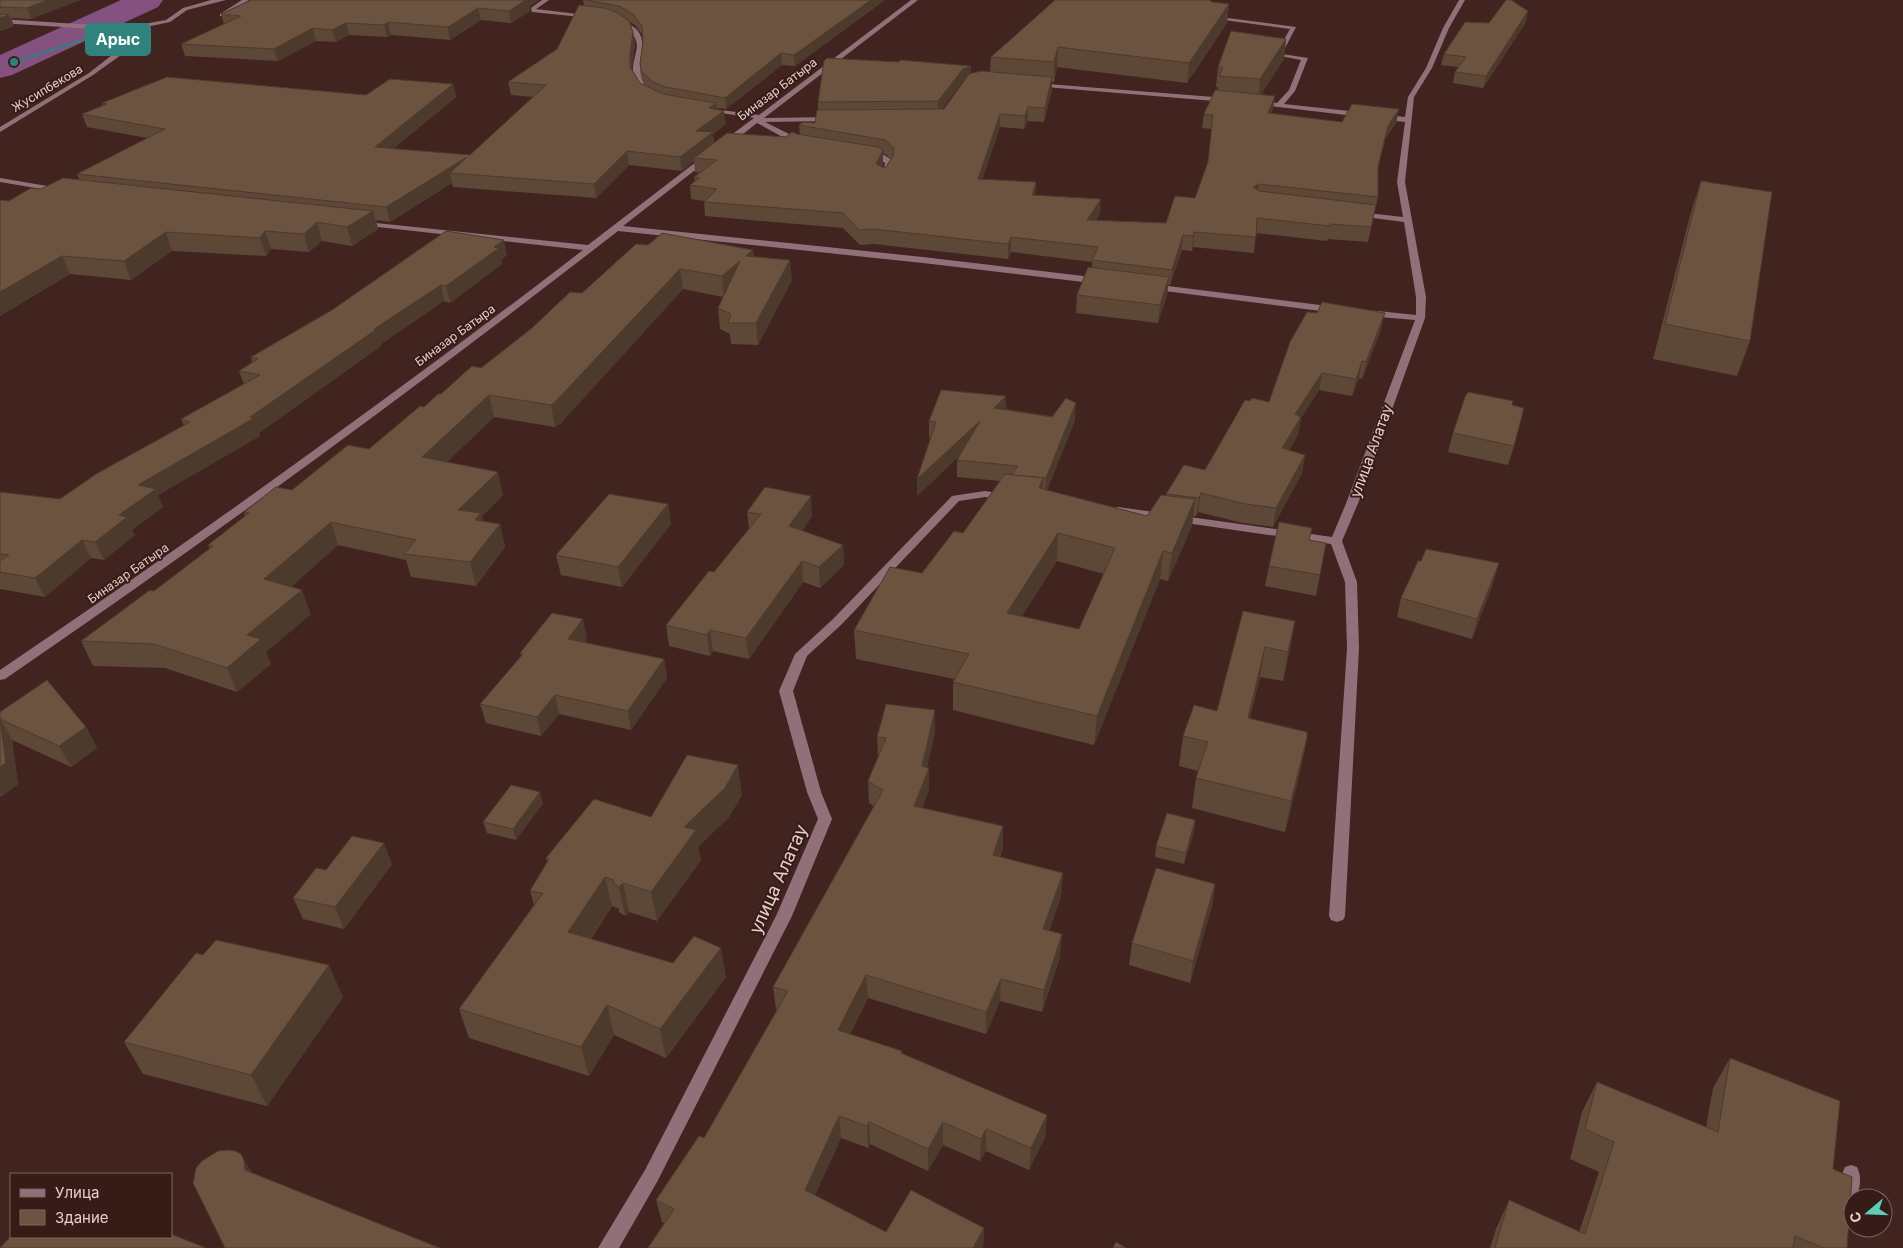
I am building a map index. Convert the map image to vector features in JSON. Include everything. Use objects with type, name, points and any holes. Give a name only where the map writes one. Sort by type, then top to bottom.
[{"type":"street","points":[[0,20],[126,28],[144,27],[168,20],[185,9],[203,3],[223,0]]},
{"type":"street","points":[[222,15],[246,0]]},
{"type":"street","points":[[546,0],[533,9],[534,11],[598,16]]},
{"type":"street","name":"Биназар Батыра","points":[[0,676],[137,583],[488,327],[614,228],[915,0]]},
{"type":"street","name":"улица Алатау","points":[[1336,541],[1353,501],[1420,318],[1421,298],[1402,182],[1412,97],[1429,68],[1446,28],[1462,0]]},
{"type":"street","points":[[606,17],[632,27],[639,36],[641,50],[636,77],[641,88],[650,97]]},
{"type":"street","points":[[1212,18],[1294,28],[1278,55],[1304,58],[1292,91],[1279,105]]},
{"type":"street","name":"Жусипбекова","points":[[0,130],[91,74],[133,44],[140,37],[126,28]]},
{"type":"street","points":[[1029,85],[1236,101]]},
{"type":"street","points":[[1245,102],[1409,120]]},
{"type":"street","points":[[704,109],[758,119],[837,119]]},
{"type":"street","points":[[758,119],[792,140],[809,145]]},
{"type":"street","points":[[857,152],[881,157],[889,162],[888,169],[882,178]]},
{"type":"street","points":[[0,180],[69,192]]},
{"type":"street","points":[[1352,213],[1408,220]]},
{"type":"street","points":[[354,223],[590,248]]},
{"type":"street","points":[[614,228],[924,260],[1107,282]]},
{"type":"street","points":[[1146,286],[1420,318]]},
{"type":"street","name":"улица Алатау","points":[[608,1248],[650,1176],[784,916],[825,819],[814,792],[786,691],[801,654],[837,622],[956,498],[985,494],[1022,498]]},
{"type":"street","points":[[1108,509],[1336,541],[1352,582],[1353,648],[1337,916]]},
{"type":"street","points":[[1850,1188],[1851,1173]]},
{"type":"building","points":[[0,0],[48,0],[27,8],[0,7]]},
{"type":"building","points":[[251,0],[526,0],[509,11],[478,8],[448,27],[388,22],[384,25],[346,23],[332,30],[313,28],[274,49],[181,44],[241,16],[221,14]]},
{"type":"building","points":[[585,0],[871,0],[794,55],[781,53],[725,98],[666,87],[653,82],[642,72],[640,64],[643,41],[642,26],[633,14],[619,6]]},
{"type":"building","points":[[1055,0],[1209,0],[1229,4],[1189,63],[1058,47],[1054,62],[991,57]]},
{"type":"building","points":[[1506,0],[1511,0],[1528,11],[1486,76],[1455,72],[1466,57],[1444,54],[1465,22],[1489,23]]},
{"type":"building","points":[[579,5],[604,8],[616,12],[629,21],[633,32],[630,67],[640,83],[663,94],[716,103],[709,108],[724,111],[696,131],[713,132],[680,157],[627,151],[594,184],[450,173],[467,157],[386,207],[77,174],[165,129],[82,114],[107,104],[102,103],[167,77],[366,95],[390,79],[453,84],[375,147],[470,155],[546,85],[508,82],[557,49]]},
{"type":"building","points":[[0,14],[9,15],[0,18]]},
{"type":"building","points":[[1231,31],[1286,39],[1260,79],[1219,76],[1223,67],[1218,67]]},
{"type":"building","points":[[827,58],[899,62],[900,60],[971,66],[963,69],[938,101],[818,102],[824,61]]},
{"type":"building","points":[[981,71],[1052,77],[1045,108],[1028,107],[1025,116],[1000,114],[978,179],[1036,182],[1032,195],[1101,199],[1087,220],[1166,223],[1175,196],[1195,198],[1208,162],[1213,115],[1204,114],[1215,90],[1275,96],[1268,113],[1342,122],[1352,104],[1399,109],[1388,126],[1378,166],[1378,197],[1259,184],[1253,187],[1259,191],[1376,205],[1371,227],[1330,224],[1330,226],[1257,218],[1256,237],[1194,232],[1193,236],[1183,235],[1172,270],[1092,260],[1098,247],[1011,237],[1008,244],[874,229],[859,230],[843,213],[704,202],[717,189],[690,185],[700,178],[694,177],[717,160],[694,158],[727,133],[786,137],[792,132],[878,147],[883,150],[876,164],[885,168],[893,156],[894,148],[885,140],[799,125],[803,122],[815,123],[817,110],[944,109],[969,74]]},
{"type":"building","points":[[63,178],[373,211],[347,227],[317,222],[304,234],[265,231],[260,238],[166,232],[124,261],[62,256],[0,292],[0,200],[9,201],[31,188],[41,189]]},
{"type":"building","points":[[1701,181],[1772,192],[1750,341],[1665,324]]},
{"type":"building","points":[[446,231],[504,240],[494,247],[499,248],[446,286],[441,285],[374,329],[377,329],[250,417],[254,418],[138,485],[156,489],[119,515],[127,517],[95,542],[82,540],[35,578],[0,572],[0,561],[9,555],[0,554],[0,492],[60,499],[96,474],[190,422],[181,419],[260,375],[239,371],[258,359],[251,357],[332,310]]},
{"type":"building","points":[[662,233],[753,250],[746,256],[790,260],[756,323],[728,323],[731,314],[718,308],[740,261],[722,276],[680,269],[551,405],[489,395],[422,457],[498,472],[458,510],[481,513],[475,520],[500,524],[470,562],[404,554],[416,540],[331,522],[264,579],[302,590],[247,635],[261,639],[227,668],[154,644],[81,641],[150,590],[154,591],[213,546],[208,545],[249,513],[244,512],[276,487],[292,490],[348,445],[369,449],[420,406],[424,407],[438,394],[441,394],[472,366],[481,368],[532,328],[570,292],[582,293],[636,244],[648,245]]},
{"type":"building","points":[[1088,267],[1169,277],[1160,305],[1077,295]]},
{"type":"building","points":[[1322,302],[1385,313],[1366,362],[1362,361],[1356,379],[1322,373],[1295,414],[1301,417],[1282,448],[1305,455],[1276,508],[1246,504],[1201,493],[1199,498],[1166,494],[1184,465],[1205,470],[1245,400],[1250,401],[1252,398],[1269,402],[1290,342],[1307,312],[1317,313]]},
{"type":"building","points":[[941,390],[1006,396],[994,408],[1052,417],[1066,398],[1076,403],[1046,478],[1011,475],[1018,466],[957,460],[980,421],[917,479],[936,422],[929,421]]},
{"type":"building","points":[[1468,392],[1513,401],[1512,405],[1524,408],[1514,446],[1453,433]]},
{"type":"building","points":[[1005,474],[1043,478],[1039,488],[1147,516],[1161,495],[1195,499],[1172,553],[1163,551],[1097,716],[953,682],[969,654],[854,630],[890,567],[922,573],[954,531],[963,533]],"holes":[[[1058,533],[1115,548],[1079,629],[1007,613]]]},
{"type":"building","points":[[765,487],[811,496],[789,526],[843,545],[819,567],[802,561],[746,638],[710,630],[707,635],[666,625],[709,571],[714,572],[761,514],[747,512]]},
{"type":"building","points":[[609,494],[668,504],[618,567],[556,555]]},
{"type":"building","points":[[1279,522],[1312,528],[1309,540],[1326,543],[1320,575],[1269,566]]},
{"type":"building","points":[[1426,549],[1499,563],[1477,619],[1401,598],[1418,561],[1421,561]]},
{"type":"building","points":[[1243,611],[1295,621],[1288,652],[1265,647],[1248,718],[1307,732],[1291,801],[1196,778],[1208,742],[1183,736],[1194,705],[1217,711]]},
{"type":"building","points":[[552,613],[583,619],[568,639],[664,659],[628,711],[555,695],[537,717],[480,704],[523,654],[520,653]]},
{"type":"building","points":[[47,680],[86,727],[59,746],[0,719],[0,712]]},
{"type":"building","points":[[886,704],[935,710],[922,766],[929,768],[914,806],[1003,826],[993,855],[1063,873],[1043,929],[1062,934],[1044,990],[1001,979],[986,1012],[866,975],[838,1030],[902,1051],[901,1053],[1047,1115],[1031,1148],[986,1129],[981,1139],[943,1122],[928,1149],[869,1122],[867,1126],[839,1116],[805,1190],[886,1232],[911,1190],[984,1228],[973,1248],[648,1248],[674,1209],[656,1200],[699,1136],[704,1138],[788,991],[773,987],[883,790],[868,781],[886,738],[877,737]]},
{"type":"building","points":[[0,719],[6,763],[0,767]]},
{"type":"building","points":[[687,755],[738,765],[725,788],[684,827],[696,830],[651,892],[623,883],[619,887],[613,882],[614,880],[605,877],[568,932],[673,963],[694,936],[721,948],[660,1029],[607,1005],[581,1047],[459,1009],[543,893],[530,891],[549,859],[546,858],[594,799],[651,817]]},
{"type":"building","points":[[511,785],[540,792],[513,829],[483,822]]},
{"type":"building","points":[[1167,813],[1195,820],[1186,853],[1156,846]]},
{"type":"building","points":[[352,836],[384,843],[335,907],[293,898],[316,868],[326,870]]},
{"type":"building","points":[[1156,868],[1215,884],[1193,961],[1132,943]]},
{"type":"building","points":[[216,940],[329,965],[251,1075],[124,1042],[196,953],[203,955]]},
{"type":"building","points":[[1730,1058],[1840,1101],[1833,1169],[1852,1177],[1851,1188],[1843,1188],[1843,1238],[1848,1238],[1847,1248],[1824,1248],[1795,1236],[1793,1248],[1495,1248],[1509,1200],[1585,1234],[1614,1142],[1585,1129],[1597,1082],[1718,1132]]},
{"type":"building","points":[[227,1150],[241,1154],[245,1170],[440,1248],[225,1248],[193,1183],[196,1168],[202,1161],[218,1151]]},
{"type":"building","points":[[172,1234],[206,1248],[0,1248],[10,1237],[172,1238]]},
{"type":"building","points":[[1116,1242],[1126,1248],[1113,1248]]},
{"type":"waterway","points":[[0,68],[147,0]]},
{"type":"place","name":"Арыс","points":[[14,62]]}]
